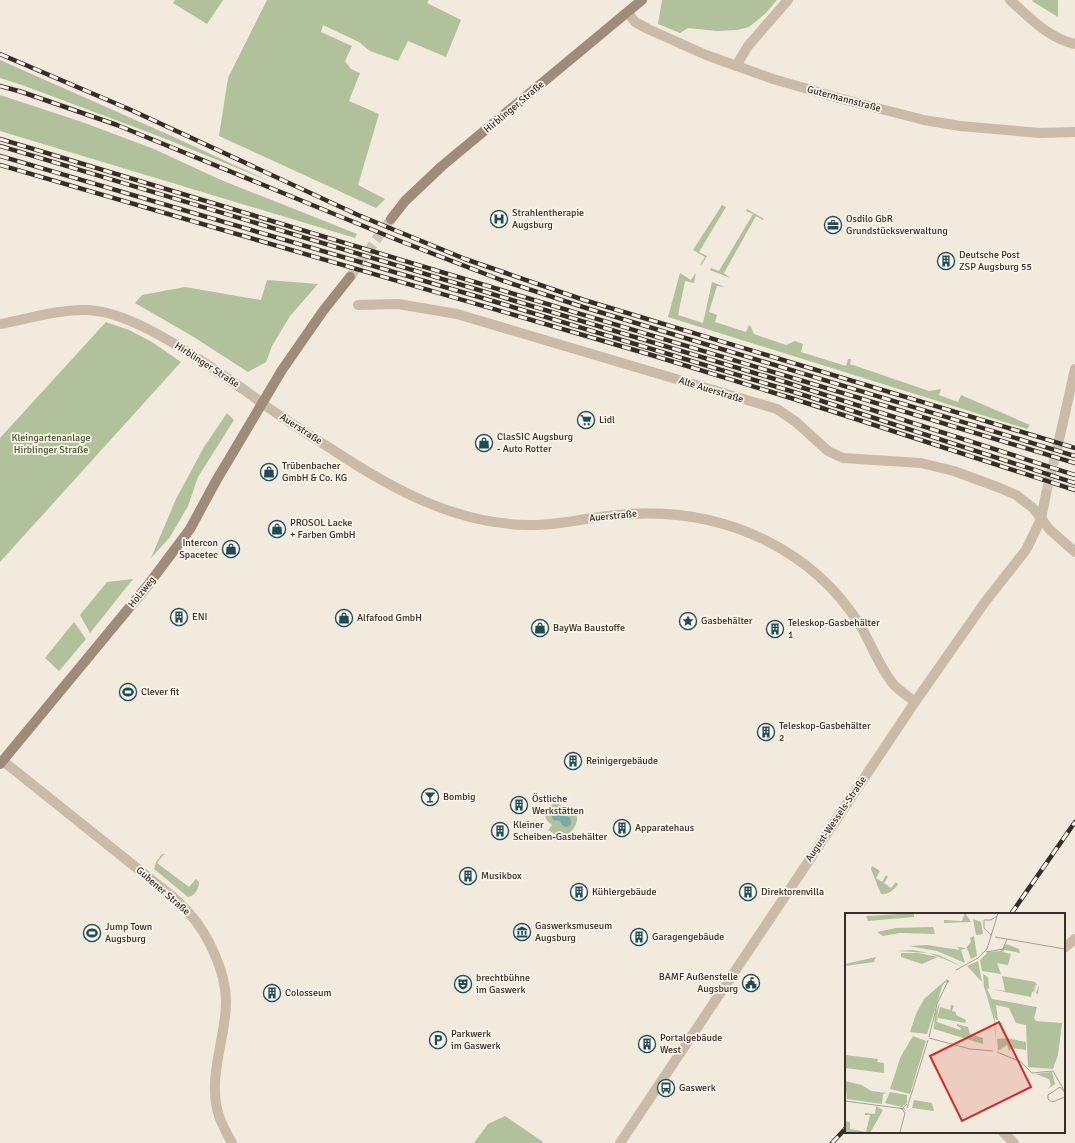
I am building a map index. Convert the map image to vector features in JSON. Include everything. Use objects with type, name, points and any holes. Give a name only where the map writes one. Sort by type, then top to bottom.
[{"type":"main road","name":"Hirblinger Straße","points":[[391,219],[405,201],[442,166],[642,0]]},
{"type":"main road","points":[[263,404],[282,370],[323,311],[350,277]]},
{"type":"main road","name":"Holzweg","points":[[1,763],[168,559],[190,529],[216,481],[263,404]]},
{"type":"street","points":[[736,66],[748,46],[788,0]]},
{"type":"street","points":[[1010,0],[1038,26],[1061,39],[1075,44]]},
{"type":"street","name":"Gutermannstraße","points":[[628,13],[635,22],[648,29],[736,66],[773,79],[924,120],[960,126],[1040,133],[1075,132]]},
{"type":"street","name":"Alte Auerstraße","points":[[358,305],[398,304],[457,314],[777,409],[796,422],[821,445],[835,455],[844,458],[921,463],[954,471],[1016,495],[1033,508],[1041,520],[1075,552]]},
{"type":"street","name":"Hirblinger Straße","points":[[0,324],[66,311],[88,310],[106,313],[133,322],[158,334],[242,387],[263,404]]},
{"type":"street","points":[[1059,440],[1075,369]]},
{"type":"street","name":"Auerstraße","points":[[263,404],[293,425],[390,484],[438,507],[483,520],[506,524],[540,525],[629,514],[669,514],[704,519],[751,533],[782,549],[827,583],[845,603],[860,625],[881,666],[895,686],[915,702]]},
{"type":"street","name":"August-Wessels-Straße","points":[[620,1143],[915,702],[985,602],[1026,550],[1041,520],[1046,494]]},
{"type":"street","name":"Gubener Straße","points":[[1,763],[173,897],[189,913],[209,941],[224,979],[226,1002],[216,1067],[214,1092],[218,1115],[232,1143]]},
{"type":"street","points":[[1065,947],[1075,939]]},
{"type":"street","points":[[1004,1133],[1014,1143]]},
{"type":"green space","points":[[175,0],[223,0],[207,24],[173,3]]},
{"type":"green space","points":[[267,0],[429,0],[427,3],[461,20],[446,57],[408,41],[398,61],[370,51],[359,42],[323,25],[321,32],[352,46],[345,61],[351,69],[360,73],[349,101],[379,114],[358,185],[385,199],[376,208],[219,136],[228,78]]},
{"type":"green space","points":[[662,0],[777,0],[766,13],[749,27],[737,30],[717,31],[688,28],[680,33],[658,24]]},
{"type":"green space","points":[[1058,0],[1058,17],[1032,1]]},
{"type":"green space","points":[[0,60],[269,181],[161,137],[0,78]]},
{"type":"green space","points":[[0,95],[82,122],[154,149],[221,180],[357,234],[355,238],[0,131]]},
{"type":"green space","points":[[722,205],[726,207],[699,252],[707,256],[700,265],[705,257],[693,250]]},
{"type":"green space","points":[[747,209],[764,219],[763,220],[756,216],[724,273],[730,278],[710,270],[711,268],[719,271],[753,214],[746,211]]},
{"type":"green space","points":[[680,273],[691,280],[696,273],[694,283],[685,281],[678,315],[703,323],[712,282],[725,287],[717,286],[709,312],[717,315],[715,322],[746,332],[749,325],[754,334],[786,345],[795,341],[803,344],[801,352],[846,366],[848,359],[851,359],[850,364],[929,391],[941,389],[939,395],[958,402],[961,395],[1030,425],[1027,429],[668,317]]},
{"type":"green space","points":[[267,280],[318,284],[290,316],[272,346],[266,362],[248,372],[192,336],[135,303],[142,295],[185,287],[261,300]]},
{"type":"green space","name":"Kleingartenanlage Hirblinger Straße","points":[[106,322],[129,330],[152,342],[181,362],[0,562],[0,438]]},
{"type":"green space","points":[[227,413],[234,420],[198,477],[188,506],[170,537],[151,558],[176,499],[204,447]]},
{"type":"green space","points":[[133,579],[90,633],[80,615],[107,582]]},
{"type":"green space","points":[[74,622],[86,639],[59,671],[45,658]]},
{"type":"green space","points":[[553,804],[566,808],[573,812],[577,817],[575,827],[562,838],[548,830],[552,825],[547,820],[545,814],[547,809]]},
{"type":"green space","points":[[162,854],[164,854],[157,863],[189,887],[196,879],[199,882],[195,894],[188,897],[154,869],[156,862]]},
{"type":"green space","points":[[872,866],[880,871],[876,878],[882,882],[886,875],[888,877],[884,883],[891,888],[896,882],[898,884],[889,893],[881,894],[871,869]]},
{"type":"green space","points":[[505,1116],[543,1142],[474,1143],[488,1124]]},
{"type":"water","points":[[554,810],[560,810],[562,815],[569,817],[571,820],[570,825],[566,827],[562,825],[560,821],[553,820],[551,814]]},
{"type":"tunnel","points":[[350,277],[391,219]]},
{"type":"tunnel","points":[[1046,494],[1059,440]]},
{"type":"railway","points":[[0,54],[131,110],[358,215],[465,259],[584,300],[1075,448]]},
{"type":"railway","points":[[0,86],[22,92],[117,125],[400,241],[501,280],[583,307],[1075,456]]},
{"type":"railway","points":[[0,139],[1075,463]]},
{"type":"railway","points":[[0,146],[788,383],[1075,475]]},
{"type":"railway","points":[[0,156],[506,305],[794,392],[1075,483]]},
{"type":"railway","points":[[0,165],[648,354],[794,399],[1075,490]]},
{"type":"railway","points":[[1012,913],[1075,822]]},
{"type":"railway","points":[[832,1143],[845,1129]]},
{"type":"place","name":"Strahlentherapie Augsburg","points":[[499,219]]},
{"type":"place","name":"Osdilo GbR Grundstücksverwaltung","points":[[833,225]]},
{"type":"place","name":"Deutsche Post ZSP Augsburg 55","points":[[946,261]]},
{"type":"place","name":"Lidl","points":[[586,420]]},
{"type":"place","name":"ClasSIC Augsburg - Auto Rotter","points":[[484,443]]},
{"type":"place","name":"Trübenbacher GmbH & Co. KG","points":[[269,472]]},
{"type":"place","name":"PROSOL Lacke + Farben GmbH","points":[[277,529]]},
{"type":"place","name":"Intercon Spacetec","points":[[231,549]]},
{"type":"place","name":"ENI","points":[[179,617]]},
{"type":"place","name":"Alfafood GmbH","points":[[344,618]]},
{"type":"place","name":"Gasbehälter","points":[[688,621]]},
{"type":"place","name":"BayWa Baustoffe","points":[[540,628]]},
{"type":"place","name":"Teleskop-Gasbehälter 1","points":[[775,629]]},
{"type":"place","name":"Clever fit","points":[[128,692]]},
{"type":"place","name":"Teleskop-Gasbehälter 2","points":[[766,732]]},
{"type":"place","name":"Reinigergebäude","points":[[573,761]]},
{"type":"place","name":"Bombig","points":[[430,797]]},
{"type":"place","name":"Östliche Werkstätten","points":[[519,805]]},
{"type":"place","name":"Apparatehaus","points":[[622,828]]},
{"type":"place","name":"Kleiner Scheiben-Gasbehälter","points":[[500,831]]},
{"type":"place","name":"Musikbox","points":[[468,876]]},
{"type":"place","name":"Kühlergebäude","points":[[579,892]]},
{"type":"place","name":"Direktorenvilla","points":[[748,892]]},
{"type":"place","name":"Gaswerksmuseum Augsburg","points":[[522,932]]},
{"type":"place","name":"Jump Town Augsburg","points":[[92,933]]},
{"type":"place","name":"Garagengebäude","points":[[639,937]]},
{"type":"place","name":"BAMF Außenstelle Augsburg","points":[[751,983]]},
{"type":"place","name":"brechtbühne im Gaswerk","points":[[463,984]]},
{"type":"place","name":"Colosseum","points":[[272,993]]},
{"type":"place","name":"Parkwerk im Gaswerk","points":[[438,1040]]},
{"type":"place","name":"Portalgebäude West","points":[[647,1044]]},
{"type":"place","name":"Gaswerk","points":[[666,1088]]}]
